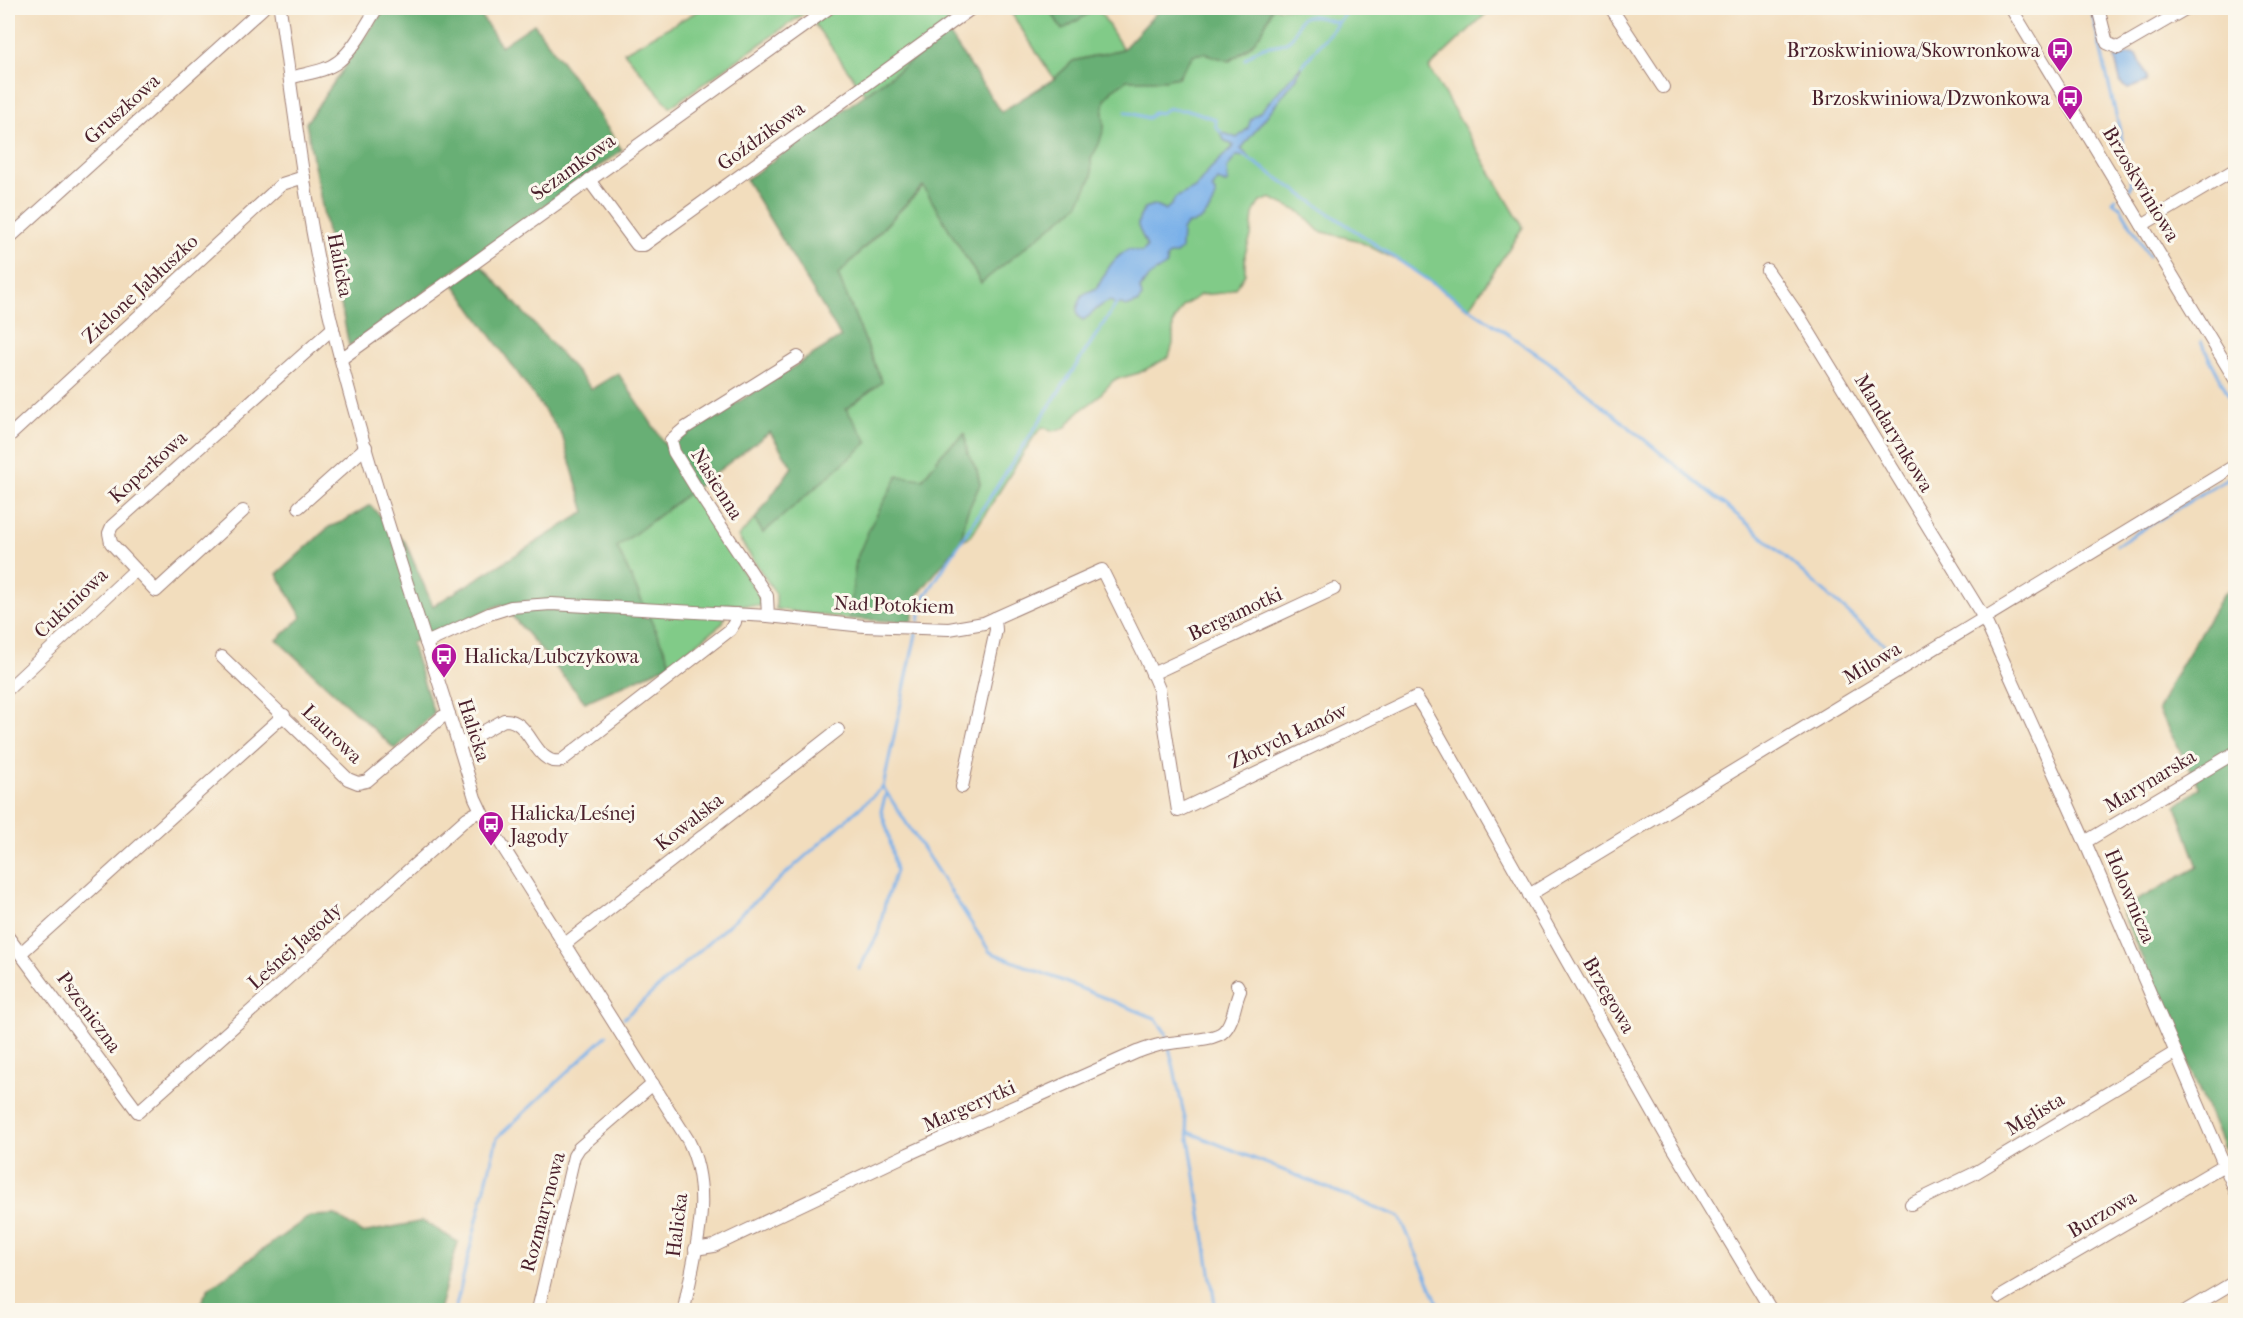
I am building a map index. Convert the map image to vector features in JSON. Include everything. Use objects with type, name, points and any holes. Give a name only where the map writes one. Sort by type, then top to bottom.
[{"type":"street","name":"Gruszkowa","points":[[8,239],[263,8]]},
{"type":"street","name":"Halicka","points":[[280,8],[304,177],[333,328],[366,447],[480,811],[687,1140],[700,1175],[702,1209],[684,1311]]},
{"type":"street","points":[[290,78],[327,68],[339,61],[350,50],[376,8]]},
{"type":"street","name":"Sezamkowa","points":[[341,359],[829,8]]},
{"type":"street","name":"Goździkowa","points":[[589,180],[637,245],[644,245],[972,8]]},
{"type":"street","points":[[1611,8],[1663,87]]},
{"type":"street","name":"Brzoskwiniowa","points":[[2011,8],[2235,381]]},
{"type":"street","points":[[2098,8],[2107,43],[2118,48],[2187,8]]},
{"type":"street","points":[[2142,225],[2235,169]]},
{"type":"street","name":"Zielone Jabłuszko","points":[[8,437],[282,184],[304,177]]},
{"type":"street","name":"Mandarynkowa","points":[[1767,270],[1801,319],[1984,618]]},
{"type":"street","name":"Koperkowa","points":[[243,512],[156,591],[111,543],[109,533],[112,526],[333,328]]},
{"type":"street","name":"Nasienna","points":[[768,616],[767,596],[701,496],[674,452],[671,440],[685,428],[798,357]]},
{"type":"street","points":[[299,507],[366,447]]},
{"type":"street","name":"Milowa","points":[[1529,895],[2235,465]]},
{"type":"street","name":"Cukiniowa","points":[[8,689],[135,570]]},
{"type":"street","name":"Nad Potokiem","points":[[426,643],[489,614],[511,607],[551,604],[768,616],[864,626],[949,629],[984,623],[1102,570],[1159,689],[1178,811]]},
{"type":"street","name":"Bergamotki","points":[[1152,674],[1334,589]]},
{"type":"street","points":[[459,745],[504,720],[512,719],[518,723],[546,758],[553,762],[561,761],[730,630],[735,622],[736,614]]},
{"type":"street","points":[[962,787],[996,630],[995,618]]},
{"type":"street","name":"Holownicza","points":[[1984,618],[2085,842],[2235,1192]]},
{"type":"street","name":"Laurowa","points":[[222,657],[348,779],[358,783],[367,781],[448,714]]},
{"type":"street","name":"Brzegowa","points":[[1416,697],[1668,1139],[1771,1311]]},
{"type":"street","name":"Złotych Łanów","points":[[1178,811],[1416,697]]},
{"type":"street","points":[[21,953],[284,716]]},
{"type":"street","name":"Kowalska","points":[[565,944],[838,730]]},
{"type":"street","name":"Marynarska","points":[[2085,842],[2235,752]]},
{"type":"street","name":"Leśnej Jagody","points":[[138,1112],[467,818],[480,811]]},
{"type":"street","name":"Pszeniczna","points":[[8,937],[138,1112]]},
{"type":"street","name":"Margerytki","points":[[695,1249],[714,1246],[908,1154],[1137,1052],[1162,1044],[1214,1037],[1224,1032],[1232,1018],[1239,988]]},
{"type":"street","name":"Mglista","points":[[1911,1204],[1975,1173],[2176,1052]]},
{"type":"street","name":"Rozmarynowa","points":[[538,1311],[574,1156],[579,1148],[653,1084]]},
{"type":"street","name":"Burzowa","points":[[2000,1297],[2224,1165]]},
{"type":"street","points":[[2187,1311],[2235,1281]]},
{"type":"green space","points":[[385,8],[476,8],[501,46],[534,24],[622,150],[349,346],[306,123]]},
{"type":"green space","points":[[703,8],[984,8],[865,94],[806,12],[670,107],[624,52]]},
{"type":"green space","points":[[1008,8],[1098,8],[1123,49],[1073,61],[1054,79]]},
{"type":"green space","points":[[1049,8],[1098,8],[1062,30]]},
{"type":"green space","points":[[1161,8],[1272,8],[1256,39],[1229,61],[1204,53],[1193,55],[1178,77],[1165,80],[1127,80],[1112,90],[1105,100],[1104,128],[1091,159],[1092,176],[1078,205],[981,283],[923,186],[838,275],[882,382],[846,409],[868,442],[763,533],[755,519],[792,467],[770,432],[617,547],[671,664],[585,702],[502,604],[411,643],[434,714],[395,749],[277,640],[302,617],[277,574],[329,527],[344,521],[370,505],[405,542],[433,606],[585,512],[562,435],[454,284],[481,265],[592,389],[618,373],[667,447],[841,337],[746,180],[949,34],[1001,112],[1054,79],[1073,61],[1123,49]]},
{"type":"green space","points":[[1272,8],[1492,8],[1429,68],[1523,227],[1469,309],[1401,262],[1356,240],[1319,231],[1300,212],[1270,198],[1259,203],[1253,214],[1251,236],[1245,254],[1245,274],[1235,288],[1223,293],[1200,295],[1183,306],[1173,323],[1173,344],[1169,357],[1139,373],[1114,380],[1095,400],[1077,413],[1065,428],[1054,431],[1043,427],[1035,435],[972,535],[961,541],[966,515],[980,484],[977,471],[967,451],[964,434],[942,453],[856,560],[849,619],[776,609],[776,594],[738,537],[755,519],[763,533],[846,409],[882,382],[838,275],[924,186],[981,283],[1085,188],[1091,176],[1091,159],[1104,128],[1105,99],[1112,90],[1127,80],[1178,77],[1193,55],[1204,53],[1229,61],[1256,39]]},
{"type":"green space","points":[[965,434],[967,451],[977,471],[980,484],[966,515],[961,541],[917,596],[912,622],[849,619],[856,560],[870,527],[898,476],[923,479],[942,453]]},
{"type":"green space","points":[[690,492],[760,597],[760,606],[727,604],[723,623],[671,664],[617,547]]},
{"type":"green space","points":[[2235,586],[2235,1173],[2121,909],[2198,867],[2176,806],[2200,788],[2158,710],[2174,676],[2224,593]]},
{"type":"green space","points":[[336,1215],[362,1233],[423,1221],[458,1242],[439,1310],[197,1310],[208,1289],[310,1216]]},
{"type":"water","points":[[2137,55],[2147,77],[2146,82],[2128,89],[2121,84],[2115,59],[2118,56]]},
{"type":"water","points":[[1302,65],[1297,77],[1241,149],[1249,157],[1236,156],[1227,168],[1228,181],[1225,184],[1218,180],[1212,189],[1216,194],[1210,209],[1199,221],[1188,224],[1182,230],[1181,250],[1176,254],[1170,254],[1166,258],[1167,265],[1147,279],[1140,289],[1142,297],[1137,303],[1126,307],[1122,304],[1116,305],[1111,301],[1103,304],[1083,320],[1078,316],[1077,309],[1082,295],[1097,288],[1117,257],[1129,249],[1142,252],[1147,247],[1138,228],[1145,208],[1154,205],[1165,210],[1175,198],[1195,188],[1210,169],[1234,146],[1224,140],[1219,131],[1237,138],[1248,128],[1251,119]]},
{"type":"waterway","points":[[1302,66],[1350,8]]},
{"type":"waterway","points":[[2091,8],[2132,183],[2130,189]]},
{"type":"waterway","points":[[1245,59],[1259,49],[1282,44],[1289,40],[1304,17],[1317,17],[1337,22]]},
{"type":"waterway","points":[[1126,112],[1148,118],[1155,112],[1160,113],[1169,108],[1192,111],[1215,119],[1216,127],[1221,132]]},
{"type":"waterway","points":[[1242,154],[1549,362],[1748,524],[1899,658]]},
{"type":"waterway","points":[[2116,198],[2113,201],[2121,208],[2149,256]]},
{"type":"waterway","points":[[919,621],[922,601],[1117,303]]},
{"type":"waterway","points":[[2201,342],[2236,409]]},
{"type":"waterway","points":[[2117,545],[2236,473]]},
{"type":"waterway","points":[[624,1018],[883,787],[916,634]]},
{"type":"waterway","points":[[883,787],[990,952],[1155,1018],[1166,1033],[1167,1040]]},
{"type":"waterway","points":[[859,969],[878,934],[896,871],[881,811],[886,794]]},
{"type":"waterway","points":[[455,1310],[497,1138],[607,1035]]},
{"type":"waterway","points":[[1169,1047],[1188,1132],[1216,1310]]},
{"type":"waterway","points":[[1188,1132],[1400,1217],[1441,1310]]},
{"type":"place","name":"Brzoskwiniowa/Skowronkowa","points":[[2060,73]]},
{"type":"place","name":"Brzoskwiniowa/Dzwonkowa","points":[[2070,121]]},
{"type":"place","name":"Halicka/Lubczykowa","points":[[444,679]]},
{"type":"place","name":"Halicka/Leśnej Jagody","points":[[491,847]]}]
